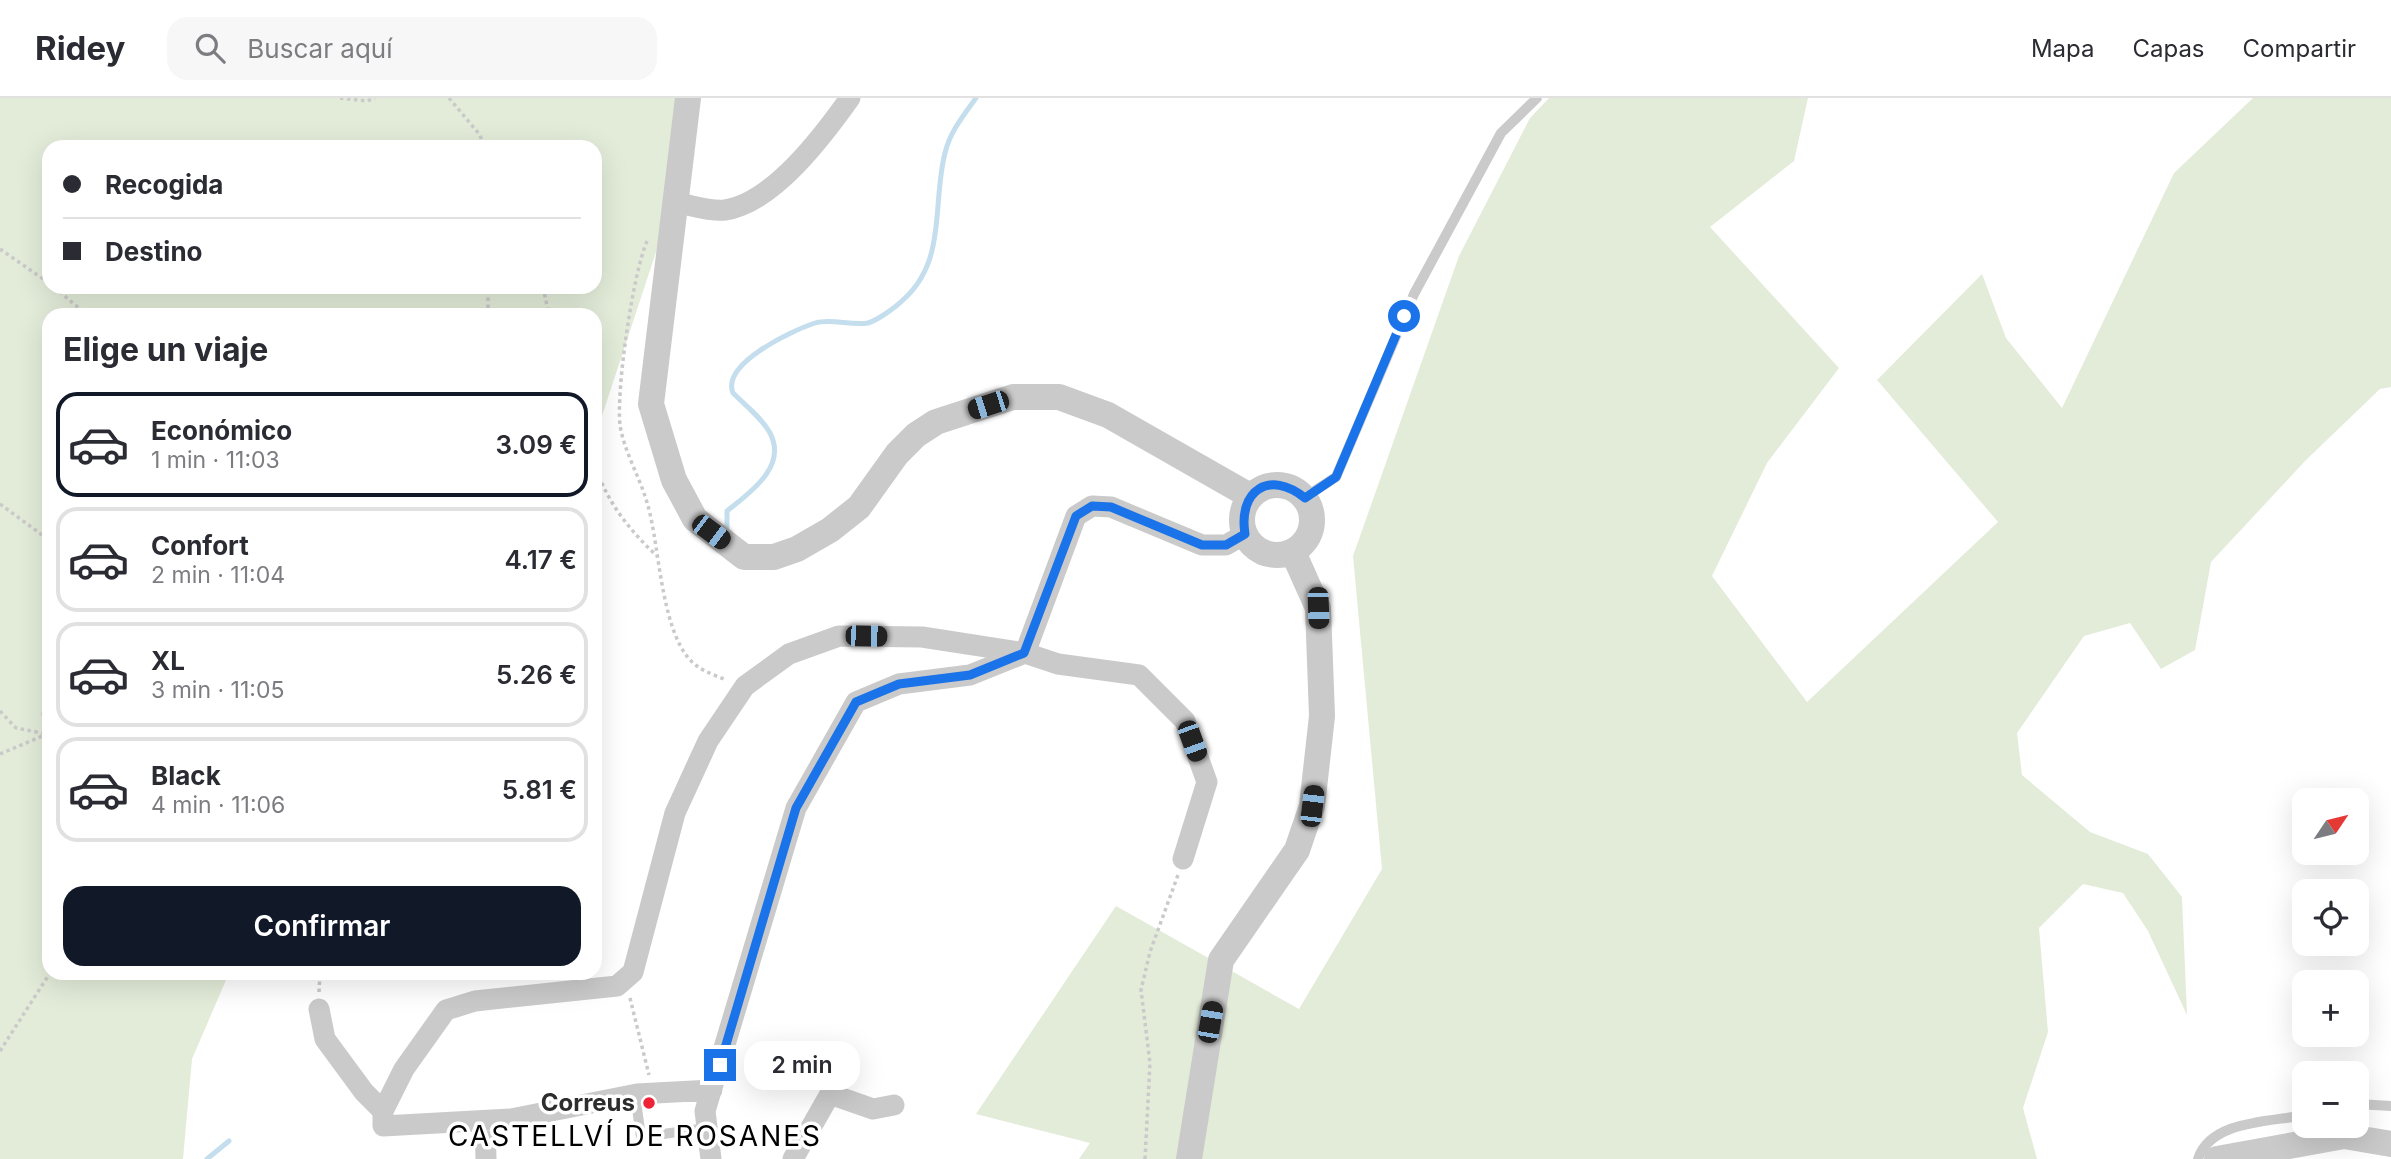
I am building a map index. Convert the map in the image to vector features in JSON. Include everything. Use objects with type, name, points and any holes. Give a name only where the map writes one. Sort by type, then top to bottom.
[{"type":"street","points":[[688,98],[651,404],[659,439],[674,480],[695,519],[744,557],[774,557],[797,549],[830,530],[859,507],[897,454],[916,436],[936,422],[1013,397],[1059,397],[1108,415],[1250,496]]},
{"type":"street","points":[[677,203],[722,210],[763,197],[833,123],[850,98]]},
{"type":"street","points":[[1277,484],[1293,488],[1305,498],[1312,512],[1312,527],[1305,542],[1293,552],[1279,555],[1265,553],[1253,546],[1245,534],[1242,514],[1250,496],[1262,487],[1277,484]]},
{"type":"street","points":[[711,1159],[705,1111],[796,808],[856,702],[899,684],[970,675],[1024,653],[1076,516],[1092,506],[1111,507],[1202,545],[1226,545],[1245,534]]},
{"type":"street","points":[[1189,1159],[1221,960],[1297,850],[1312,806],[1322,716],[1318,608],[1293,552]]},
{"type":"street","points":[[383,1119],[404,1069],[446,1010],[475,1001],[617,986],[633,972],[675,813],[708,741],[745,686],[789,654],[839,636],[922,637],[1024,653],[1058,664],[1139,675],[1185,721],[1207,782],[1183,859]]},
{"type":"street","points":[[319,1009],[325,1039],[383,1119]]},
{"type":"street","points":[[383,1119],[485,1122],[644,1094],[712,1090]]},
{"type":"street","points":[[793,1159],[830,1094],[873,1109],[894,1105]]},
{"type":"street","points":[[485,1122],[486,1159]]},
{"type":"street","points":[[2217,1159],[2344,1136],[2391,1144]]},
{"type":"lane","points":[[1305,498],[1336,477],[1419,283],[1501,132],[1536,98]]},
{"type":"lane","points":[[644,1094],[640,1137],[708,1128]]},
{"type":"lane","points":[[2369,1104],[2388,1103]]},
{"type":"lane","points":[[2197,1159],[2201,1148],[2213,1137],[2244,1125],[2292,1117]]},
{"type":"path","points":[[340,98],[367,101],[375,98]]},
{"type":"path","points":[[449,98],[482,140]]},
{"type":"path","points":[[0,249],[42,278]]},
{"type":"path","points":[[62,294],[79,308]]},
{"type":"path","points":[[602,484],[627,524],[659,557],[664,595],[675,635],[695,666],[745,686]]},
{"type":"path","points":[[0,503],[42,535]]},
{"type":"path","points":[[0,711],[16,728],[42,733]]},
{"type":"path","points":[[0,754],[42,736]]},
{"type":"path","points":[[1144,1159],[1150,1063],[1140,990],[1150,952],[1183,859]]},
{"type":"path","points":[[625,979],[644,1094]]},
{"type":"path","points":[[0,1051],[46,980]]},
{"type":"green space","points":[[0,98],[698,98],[691,146],[602,416],[602,308],[42,308],[42,980],[226,980],[192,1059],[183,1159],[0,1159]]},
{"type":"green space","points":[[1549,98],[1808,98],[1794,161],[1710,227],[1839,368],[1767,463],[1712,576],[1807,702],[1998,522],[1877,380],[1982,274],[2006,338],[2062,408],[2174,173],[2253,98],[2391,98],[2391,387],[2380,389],[2306,460],[2211,562],[2195,650],[2161,669],[2130,623],[2084,636],[2017,733],[2022,775],[2090,832],[2148,854],[2182,897],[2187,1015],[2148,931],[2123,893],[2083,884],[2039,928],[2048,1032],[2023,1108],[2037,1159],[1079,1159],[1090,1143],[976,1114],[1116,906],[1299,1009],[1382,869],[1353,556],[1459,256],[1530,118]]},
{"type":"waterway","points":[[727,530],[727,511],[764,478],[774,457],[774,445],[767,427],[733,393],[732,382],[737,371],[747,360],[775,341],[815,323],[868,323],[896,306],[918,284],[927,267],[936,230],[941,172],[947,145],[976,98]]},
{"type":"waterway","points":[[207,1159],[229,1141]]},
{"type":"place","name":"Correus","points":[[649,1103]]},
{"type":"district","name":"CASTELLVÍ DE ROSANES","points":[[635,1136]]},
{"type":"route","points":[[720,1065],[796,808],[856,702],[899,684],[970,675],[1024,653],[1076,516],[1092,506],[1111,507],[1202,545],[1226,545],[1245,534],[1242,514],[1250,496],[1262,487],[1277,484],[1293,488],[1305,498],[1336,477],[1404,316]]}]
